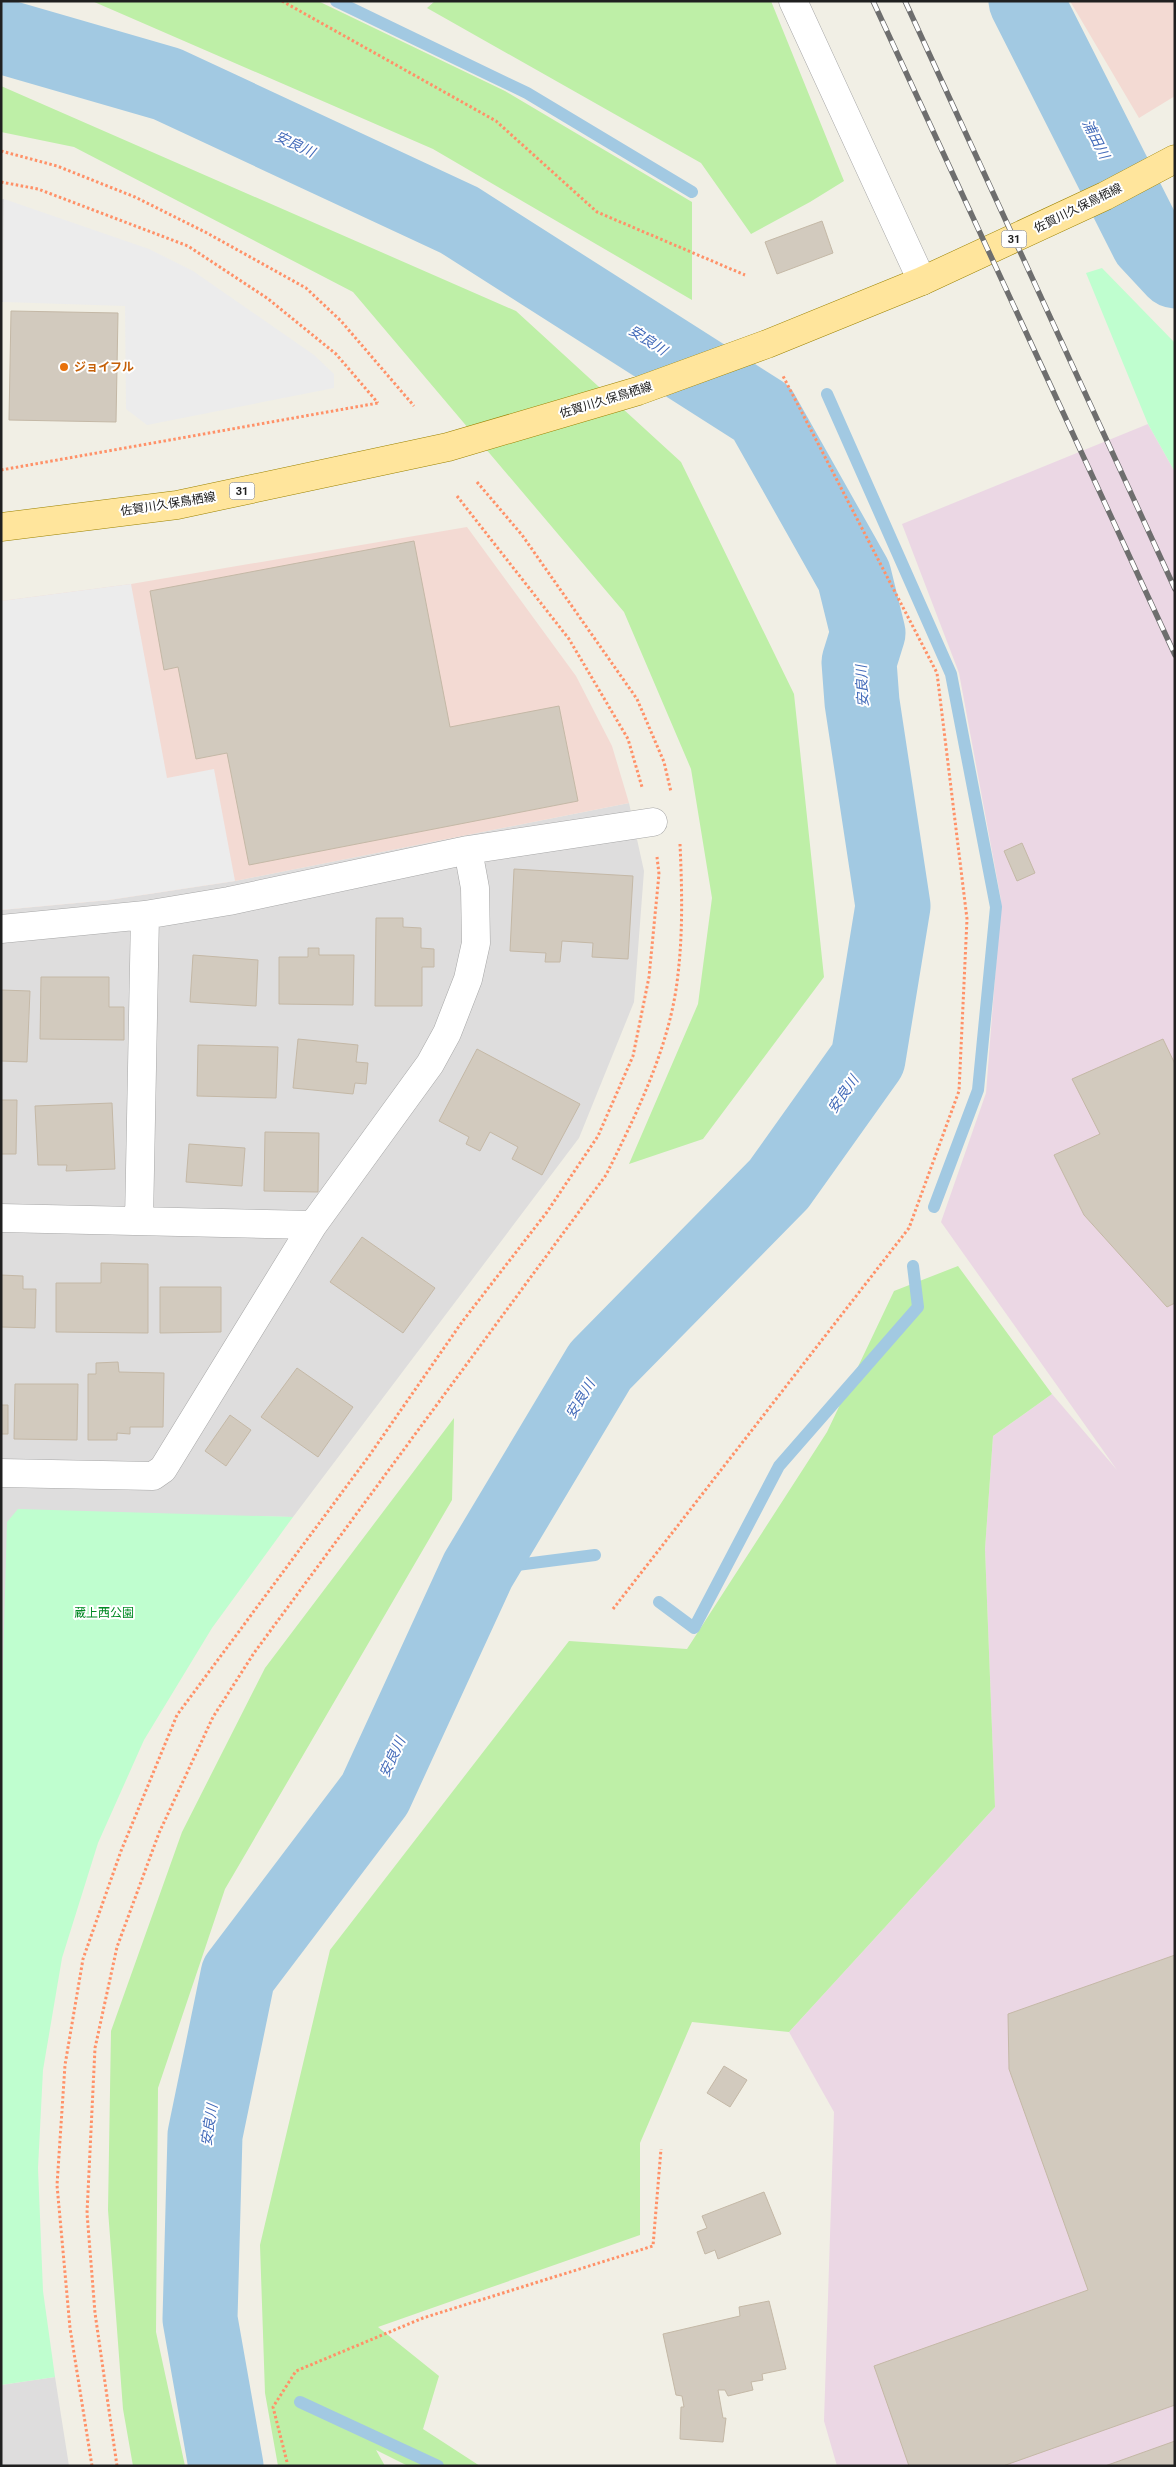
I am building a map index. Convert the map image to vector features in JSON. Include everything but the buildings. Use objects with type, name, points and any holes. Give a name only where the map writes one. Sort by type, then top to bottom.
[{"type":"main road","name":"佐賀川久保鳥栖線","points":[[1,527],[177,506],[448,447],[638,391],[767,344],[922,281],[1105,196],[1175,160]]},
{"type":"street","points":[[793,1],[922,281]]},
{"type":"street","points":[[1,929],[145,914],[229,901],[468,850],[653,822]]},
{"type":"street","points":[[1,1473],[153,1476],[163,1469],[314,1226],[430,1064],[447,1033],[468,979],[476,943],[475,888],[468,850]]},
{"type":"street","points":[[139,1221],[145,914]]},
{"type":"street","points":[[1,1218],[314,1226]]},
{"type":"path","points":[[282,1],[496,121],[597,212],[745,275]]},
{"type":"path","points":[[1,152],[57,166],[135,197],[207,233],[306,288],[342,321],[414,406]]},
{"type":"path","points":[[1,182],[38,190],[188,246],[266,298],[336,354],[378,403],[1,470]]},
{"type":"path","points":[[613,1609],[909,1228],[959,1091],[967,919],[937,673],[767,344]]},
{"type":"path","points":[[477,482],[522,535],[637,699],[664,762],[672,798]]},
{"type":"path","points":[[92,2466],[70,2328],[57,2184],[65,2065],[83,1959],[121,1851],[178,1715],[369,1456],[462,1322],[547,1212],[598,1136],[634,1056],[649,977],[659,874],[653,822],[628,738],[569,639],[457,496]]},
{"type":"path","points":[[117,2466],[95,2313],[87,2213],[95,2048],[117,1947],[159,1833],[213,1717],[254,1653],[606,1175],[630,1125],[663,1046],[678,976],[682,916],[680,843]]},
{"type":"path","points":[[287,2462],[273,2406],[296,2371],[423,2318],[653,2246],[661,2149]]},
{"type":"shaded area","points":[[1070,1],[1175,1],[1175,96],[1139,118]]},
{"type":"shaded area","points":[[1,199],[4,199],[3,302],[1,302]]},
{"type":"shaded area","points":[[4,199],[149,249],[193,271],[314,355],[334,374],[334,388],[147,425],[126,409],[125,306],[3,302]]},
{"type":"shaded area","points":[[1148,424],[1175,472],[1175,2466],[837,2466],[824,2421],[834,2112],[789,2032],[995,1807],[985,1549],[993,1436],[1052,1394],[1117,1470],[941,1222],[986,1093],[1001,900],[959,673],[902,524]]},
{"type":"shaded area","points":[[467,527],[576,676],[612,746],[629,803],[235,881],[109,900],[1,910],[1,601],[131,584]]},
{"type":"shaded area","points":[[131,584],[167,778],[214,769],[235,881],[109,900],[1,910],[1,601]]},
{"type":"shaded area","points":[[629,803],[644,871],[634,1002],[579,1138],[293,1517],[234,1516],[1,1734],[1,910],[109,900],[235,881]]},
{"type":"shaded area","points":[[55,2377],[69,2466],[1,2466],[1,2385]]},
{"type":"green space","points":[[92,1],[318,1],[505,91],[692,202],[692,300],[433,149]]},
{"type":"green space","points":[[435,1],[771,1],[844,181],[751,234],[701,163],[427,8]]},
{"type":"green space","points":[[1,86],[516,311],[681,462],[794,694],[824,977],[703,1139],[629,1164],[698,1004],[712,898],[691,769],[624,612],[353,292],[74,147],[1,132]]},
{"type":"green space","points":[[1102,268],[1175,343],[1175,472],[1148,424],[1086,273]]},
{"type":"green space","points":[[958,1266],[1052,1394],[993,1436],[985,1549],[995,1807],[789,2032],[692,2022],[640,2143],[640,2235],[378,2327],[439,2376],[423,2429],[480,2466],[408,2466],[376,2450],[385,2466],[278,2466],[265,2393],[260,2245],[330,1950],[569,1641],[687,1649],[827,1432],[894,1291]]},
{"type":"green space","points":[[454,1418],[452,1500],[225,1889],[158,2088],[156,2332],[185,2466],[133,2466],[123,2409],[108,2210],[111,2031],[182,1832],[265,1668]]},
{"type":"green space","name":"蔵上西公園","points":[[18,1509],[293,1517],[212,1628],[144,1740],[98,1843],[62,1958],[43,2070],[38,2168],[43,2291],[55,2377],[1,2385],[1,1734],[7,1522]]},
{"type":"waterway","points":[[336,1],[527,93],[692,192]]},
{"type":"waterway","name":"浦田川","points":[[1026,1],[1148,242],[1175,271]]},
{"type":"waterway","name":"安良川","points":[[1,36],[167,84],[459,220],[762,413],[854,576],[868,633],[859,662],[862,702],[893,906],[868,1059],[779,1184],[600,1366],[478,1570],[375,1794],[238,1975],[205,2135],[200,2319],[226,2466]]},
{"type":"waterway","points":[[827,394],[951,674],[996,907],[978,1090],[934,1207]]},
{"type":"waterway","points":[[659,1602],[694,1628],[779,1466],[918,1307],[913,1266]]},
{"type":"waterway","points":[[478,1570],[595,1555]]},
{"type":"waterway","points":[[300,2402],[438,2466]]},
{"type":"railway","points":[[873,1],[1175,655]]},
{"type":"railway","points":[[905,1],[1175,589]]},
{"type":"place","name":"ジョイフル","points":[[64,367]]}]
